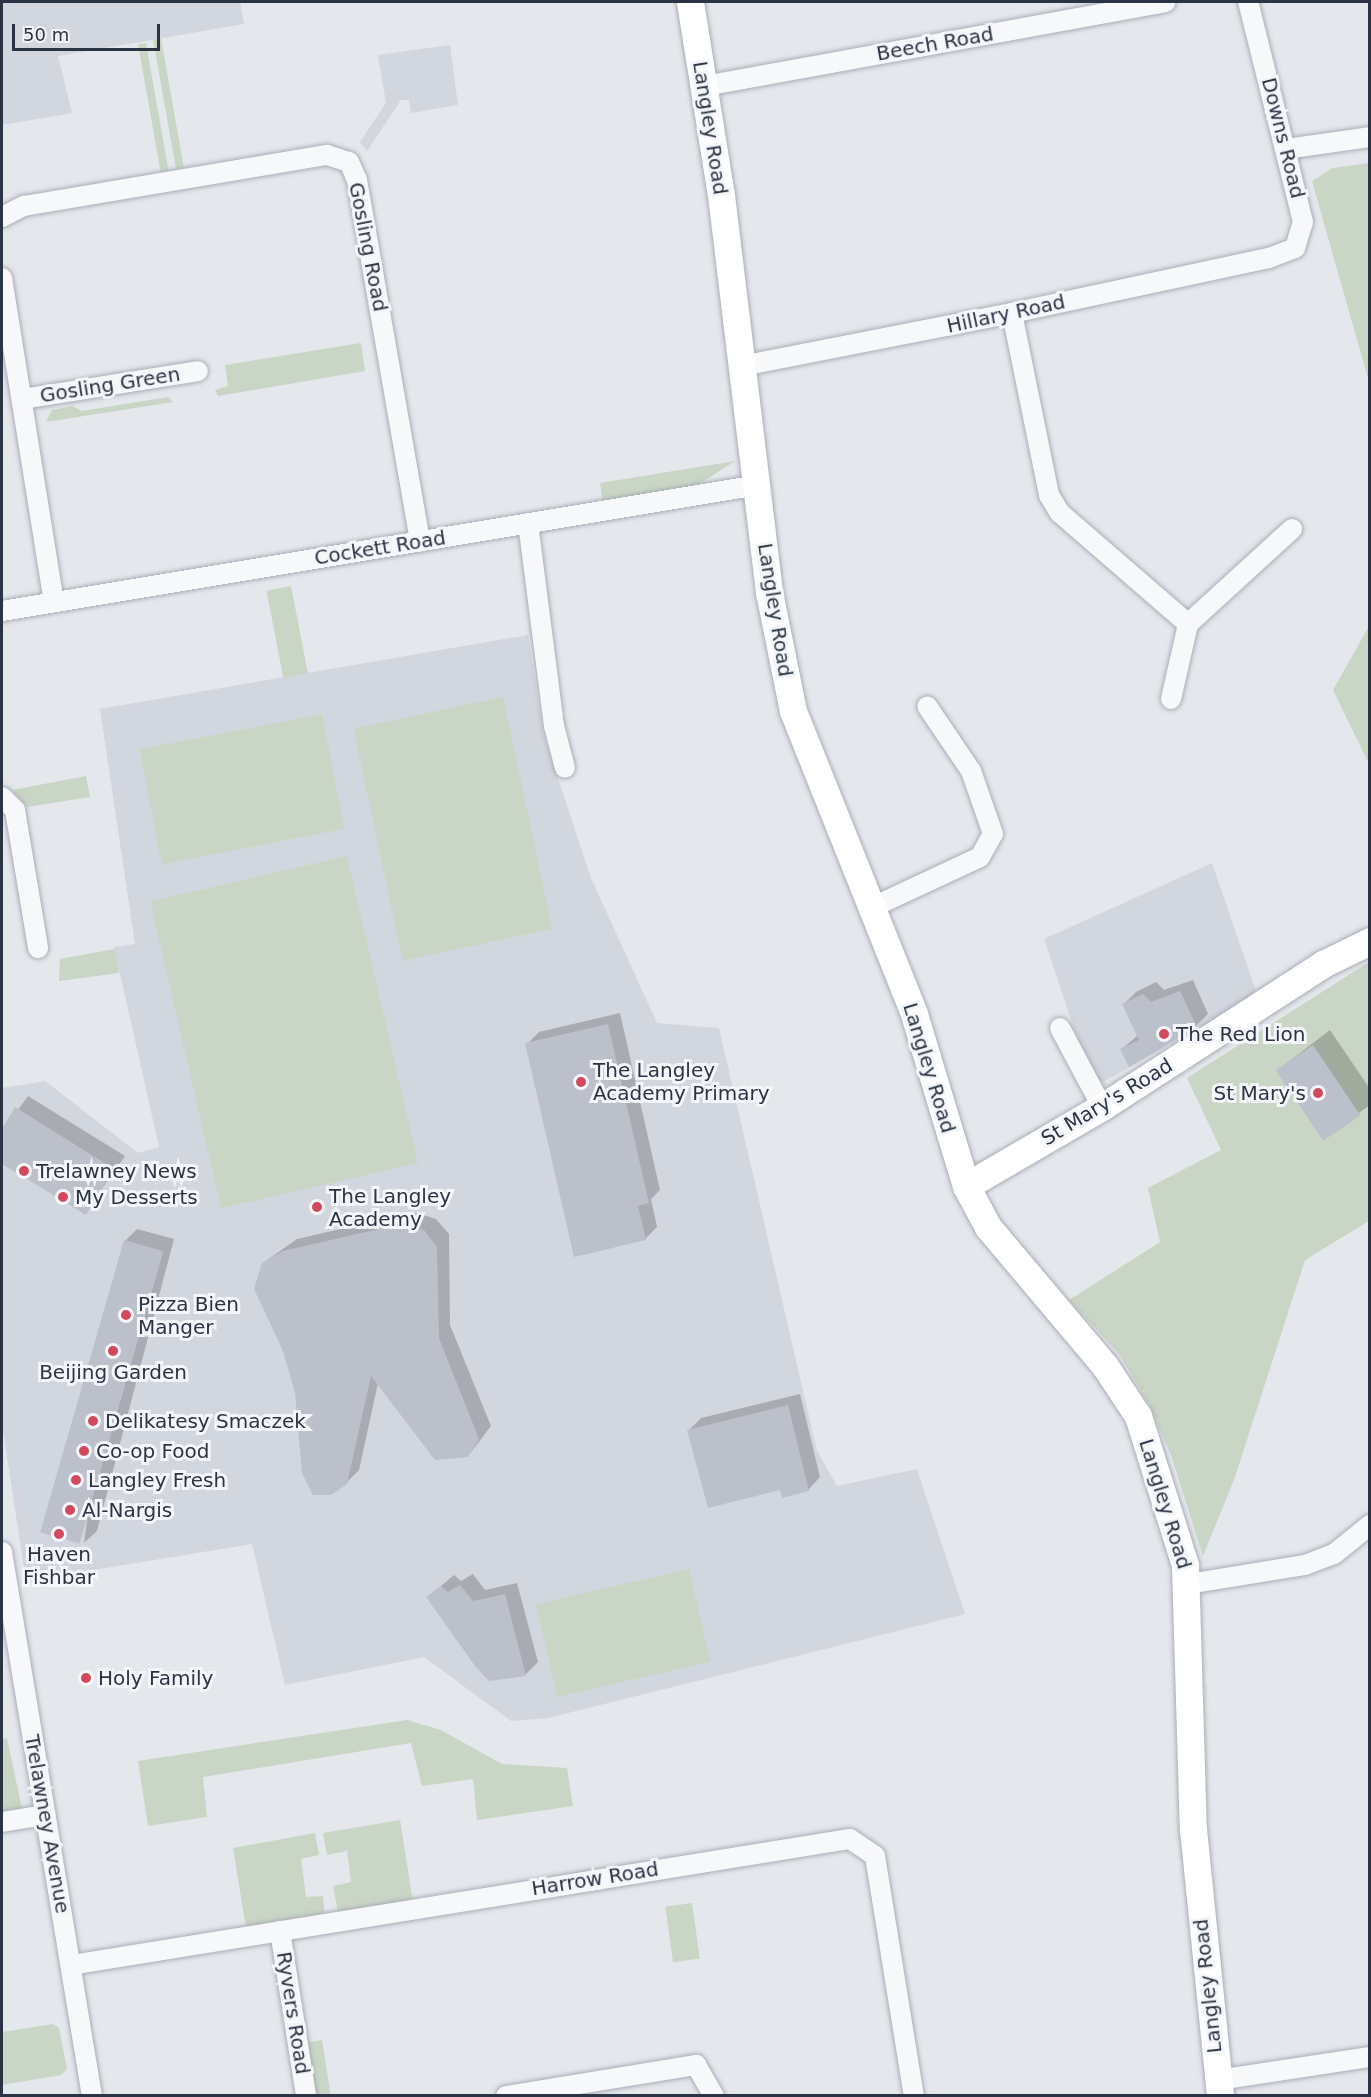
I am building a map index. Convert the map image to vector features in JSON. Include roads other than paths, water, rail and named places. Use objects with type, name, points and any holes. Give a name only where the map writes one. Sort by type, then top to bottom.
[{"type":"street","name":"Langley Road","points":[[690,2],[704,86],[742,366],[771,603],[793,711],[914,1014],[966,1186],[988,1227],[1105,1366],[1138,1416],[1188,1584],[1193,1829],[1219,2088]]},
{"type":"street","name":"Beech Road","points":[[704,86],[1165,2]]},
{"type":"street","name":"Downs Road","points":[[1248,2],[1303,222],[1295,248],[1269,258]]},
{"type":"street","points":[[1286,149],[1370,137]]},
{"type":"street","name":"Gosling Road","points":[[2,217],[24,206],[327,155],[349,162],[357,180],[420,542]]},
{"type":"street","name":"Hillary Road","points":[[742,366],[1012,313],[1269,258]]},
{"type":"street","points":[[2,278],[54,602]]},
{"type":"street","points":[[1012,313],[1049,495],[1060,513],[1188,624]]},
{"type":"street","name":"Gosling Green","points":[[22,399],[198,371]]},
{"type":"street","name":"Cockett Road","points":[[2,611],[758,485]]},
{"type":"street","points":[[528,523],[554,726],[565,768]]},
{"type":"street","points":[[1171,699],[1188,624],[1292,529]]},
{"type":"street","points":[[873,907],[980,857],[993,834],[970,771],[927,706]]},
{"type":"street","points":[[2,797],[15,810],[39,948]]},
{"type":"street","name":"St Mary's Road","points":[[966,1186],[1102,1107],[1325,963],[1370,941]]},
{"type":"street","points":[[1060,1028],[1102,1107]]},
{"type":"street","points":[[1188,1584],[1305,1565],[1334,1554],[1370,1525]]},
{"type":"street","name":"Trelawney Avenue","points":[[2,1552],[92,2096]]},
{"type":"street","points":[[2,1822],[45,1815]]},
{"type":"street","name":"Harrow Road","points":[[71,1965],[850,1839],[875,1856],[914,2096]]},
{"type":"street","name":"Ryvers Road","points":[[280,1930],[306,2096]]},
{"type":"street","points":[[1219,2088],[1370,2057]]},
{"type":"street","points":[[506,2096],[696,2065],[714,2096]]},
{"type":"place","name":"The Red Lion","points":[[1164,1034]]},
{"type":"place","name":"The Langley Academy Primary","points":[[581,1082]]},
{"type":"place","name":"St Mary's","points":[[1318,1093]]},
{"type":"place","name":"Trelawney News","points":[[24,1171]]},
{"type":"place","name":"My Desserts","points":[[63,1197]]},
{"type":"place","name":"The Langley Academy","points":[[317,1207]]},
{"type":"place","name":"Pizza Bien Manger","points":[[126,1315]]},
{"type":"place","name":"Beijing Garden","points":[[113,1351]]},
{"type":"place","name":"Delikatesy Smaczek","points":[[93,1421]]},
{"type":"place","name":"Co-op Food","points":[[84,1451]]},
{"type":"place","name":"Langley Fresh","points":[[76,1480]]},
{"type":"place","name":"Al-Nargis","points":[[70,1510]]},
{"type":"place","name":"Haven Fishbar","points":[[59,1534]]},
{"type":"place","name":"Holy Family","points":[[86,1678]]}]
